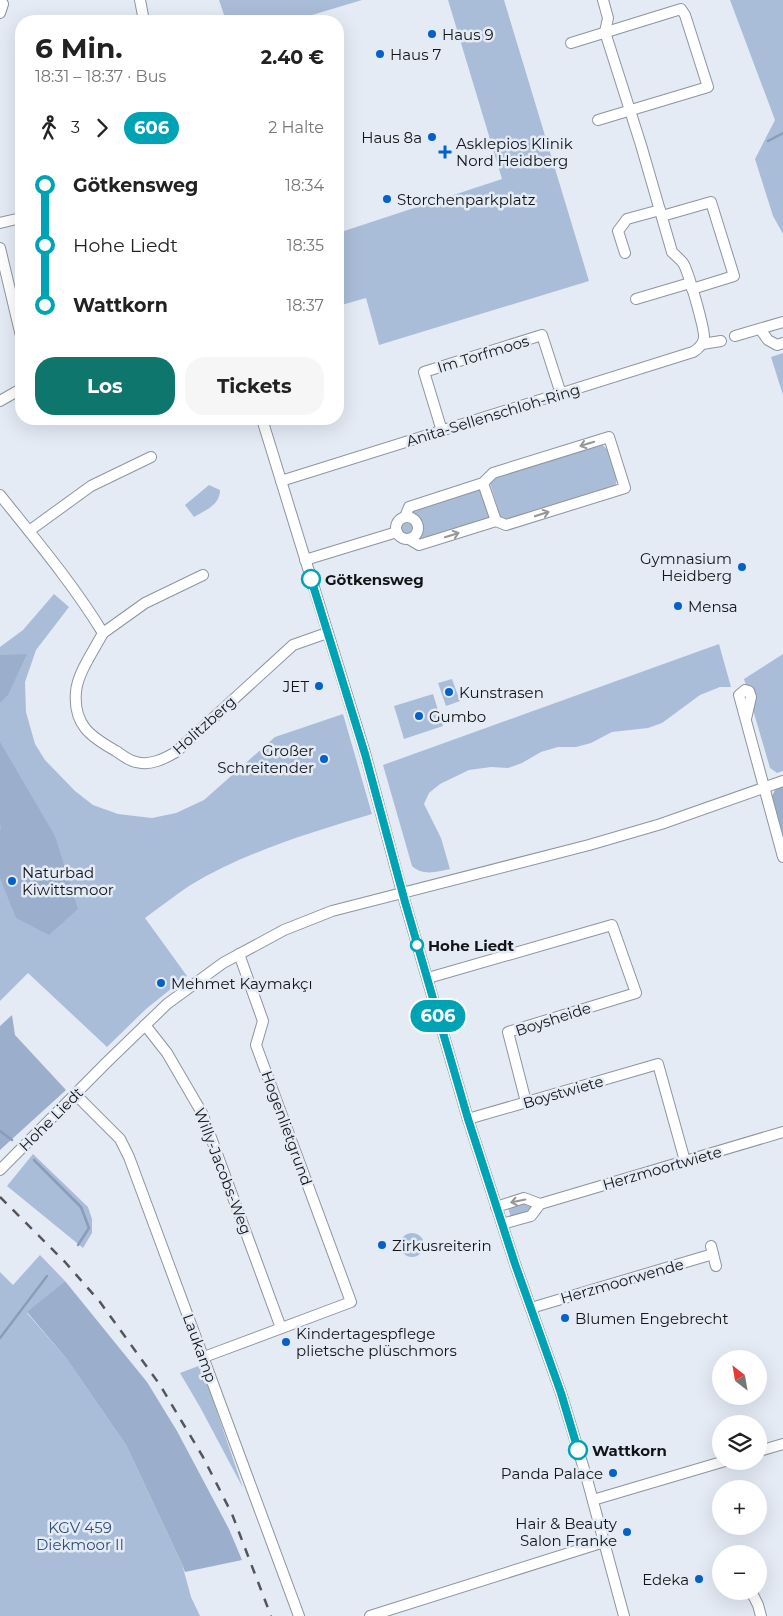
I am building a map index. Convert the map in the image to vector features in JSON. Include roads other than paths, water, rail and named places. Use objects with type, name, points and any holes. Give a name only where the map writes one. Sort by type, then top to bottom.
[{"type":"street","points":[[140,0],[143,15]]},
{"type":"street","points":[[603,0],[608,18],[605,32],[672,252],[684,264],[704,326],[702,344]]},
{"type":"street","points":[[571,43],[681,9],[685,15],[708,87],[598,120]]},
{"type":"street","points":[[625,253],[618,231],[626,220],[710,202],[734,276],[636,298]]},
{"type":"street","points":[[0,224],[15,220]]},
{"type":"street","points":[[0,248],[15,311]]},
{"type":"street","points":[[735,336],[783,322]]},
{"type":"street","points":[[760,329],[768,340],[777,345],[783,343]]},
{"type":"street","name":"Im Torfmoos","points":[[442,431],[424,372],[542,335],[561,394]]},
{"type":"street","name":"Anita-Sellenschloh-Ring","points":[[281,481],[693,352],[702,344],[721,340]]},
{"type":"street","points":[[0,401],[15,392]]},
{"type":"street","points":[[264,425],[365,754],[402,892],[468,1119],[496,1207],[561,1393],[593,1500],[624,1616]]},
{"type":"street","points":[[608,437],[625,488],[506,525],[496,521],[419,545],[409,539],[400,537],[396,528],[399,521],[405,517],[408,507],[483,483],[493,473],[608,437]]},
{"type":"street","points":[[29,531],[91,486],[151,457]]},
{"type":"street","points":[[483,483],[496,521]]},
{"type":"street","points":[[0,495],[88,608],[103,633]]},
{"type":"street","points":[[405,517],[412,518],[418,526],[418,533],[409,539]]},
{"type":"street","points":[[305,560],[397,532]]},
{"type":"street","name":"Holitzberg","points":[[203,576],[145,603],[103,633],[81,675],[77,687],[76,708],[87,732],[98,741],[135,762],[147,763],[162,760],[176,752],[293,645],[328,633]]},
{"type":"street","points":[[746,719],[783,857]]},
{"type":"street","name":"Hohe Liedt","points":[[0,1170],[144,1025],[192,985],[239,954],[284,930],[332,911],[589,845],[654,826],[696,813],[783,781]]},
{"type":"street","name":"Boysheide","points":[[428,978],[612,925],[636,993],[508,1032],[526,1102]]},
{"type":"street","name":"Hogenlietgrund","points":[[239,954],[264,1021],[256,1045],[351,1302],[281,1328]]},
{"type":"street","name":"Willy-Jacobs-Weg","points":[[144,1025],[167,1053],[202,1112],[281,1328]]},
{"type":"street","name":"Boystwiete","points":[[468,1119],[658,1064],[685,1161]]},
{"type":"street","name":"Laukamp","points":[[76,1095],[120,1139],[129,1157],[299,1616]]},
{"type":"street","name":"Herzmoortwiete","points":[[502,1224],[531,1216],[540,1204],[783,1132]]},
{"type":"street","name":"Herzmoortwiete","points":[[496,1207],[524,1198],[540,1204]]},
{"type":"street","name":"Herzmoorwende","points":[[531,1308],[712,1250],[716,1266]]},
{"type":"street","points":[[204,1357],[281,1328]]},
{"type":"street","points":[[767,1449],[783,1444]]},
{"type":"street","points":[[593,1500],[712,1465]]},
{"type":"street","points":[[370,1616],[604,1542]]},
{"type":"street","points":[[755,1600],[761,1616]]},
{"type":"waterway","points":[[768,141],[783,133]]},
{"type":"waterway","points":[[0,1131],[12,1140]]},
{"type":"waterway","points":[[34,1160],[81,1207],[89,1228],[78,1245]]},
{"type":"waterway","points":[[0,1338],[47,1276]]},
{"type":"railway","points":[[0,1197],[65,1262],[100,1302],[160,1385],[203,1457],[232,1514],[271,1616]]},
{"type":"place","name":"Haus 9","points":[[432,34]]},
{"type":"place","name":"Haus 7","points":[[380,54]]},
{"type":"place","name":"Haus 8a","points":[[432,137]]},
{"type":"place","name":"Asklepios Klinik Nord Heidberg","points":[[445,152]]},
{"type":"place","name":"Storchenparkplatz","points":[[387,199]]},
{"type":"place","name":"Gymnasium Heidberg","points":[[742,567]]},
{"type":"place","name":"Götkensweg","points":[[311,579]]},
{"type":"place","name":"Mensa","points":[[678,606]]},
{"type":"place","name":"JET","points":[[319,686]]},
{"type":"place","name":"Kunstrasen","points":[[449,692]]},
{"type":"place","name":"Gumbo","points":[[419,716]]},
{"type":"place","name":"Großer Schreitender","points":[[324,759]]},
{"type":"place","name":"Naturbad Kiwittsmoor","points":[[12,881]]},
{"type":"place","name":"Hohe Liedt","points":[[417,945]]},
{"type":"place","name":"Mehmet Kaymakçı","points":[[161,983]]},
{"type":"place","name":"Zirkusreiterin","points":[[382,1245]]},
{"type":"place","name":"Blumen Engebrecht","points":[[565,1318]]},
{"type":"place","name":"Kindertagespflege plietsche plüschmors","points":[[286,1342]]},
{"type":"place","name":"Wattkorn","points":[[578,1450]]},
{"type":"place","name":"Panda Palace","points":[[613,1473]]},
{"type":"place","name":"Hair & Beauty Salon Franke","points":[[627,1532]]},
{"type":"place","name":"Edeka","points":[[699,1579]]},
{"type":"park label","name":"KGV 459 Diekmoor II","points":[[80,1536]]}]
